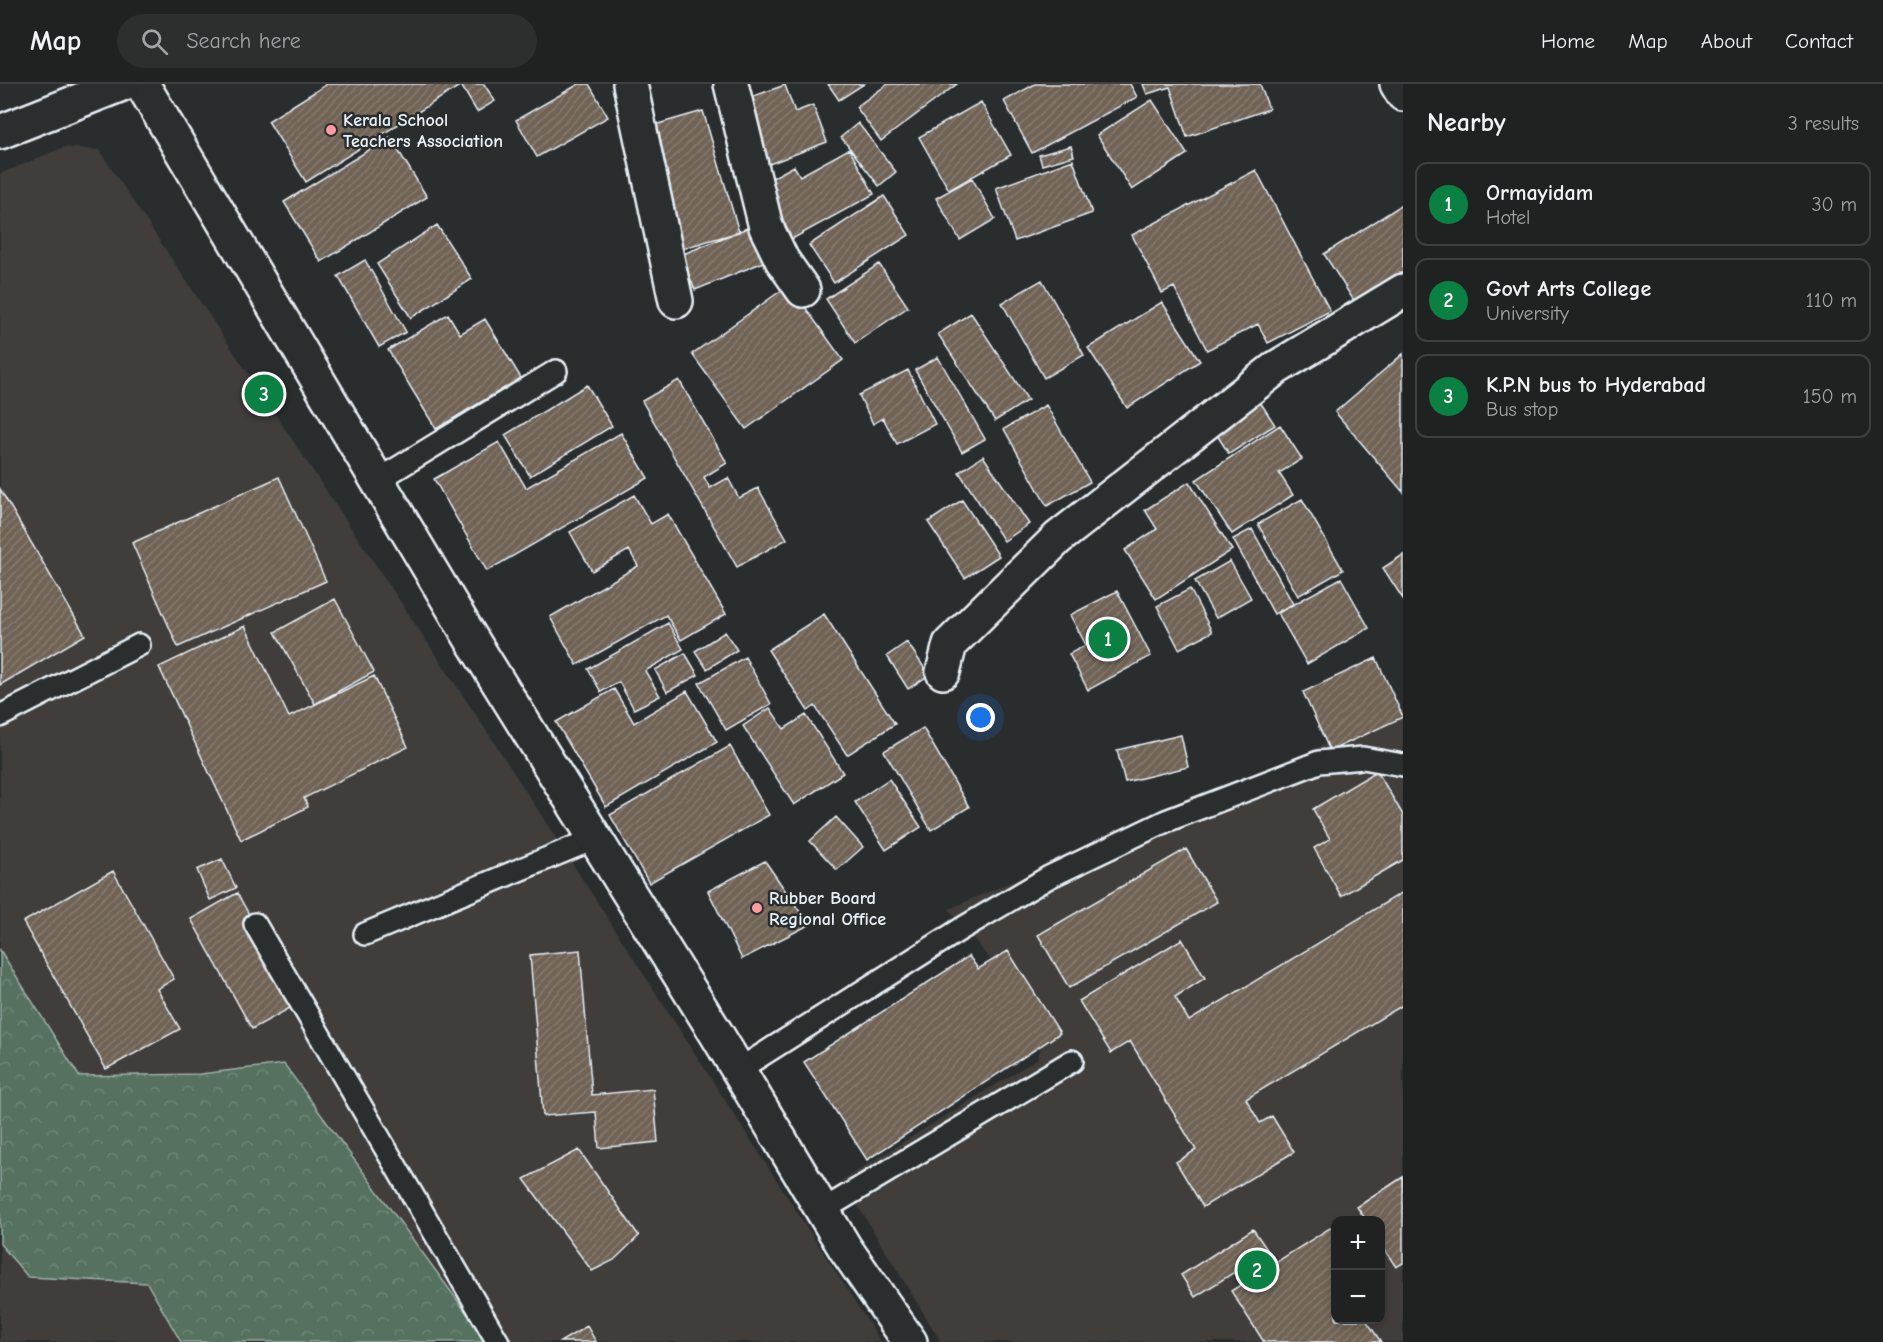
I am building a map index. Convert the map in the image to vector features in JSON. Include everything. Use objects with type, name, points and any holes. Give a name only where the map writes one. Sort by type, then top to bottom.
[{"type":"street","points":[[0,132],[122,84]]},
{"type":"street","points":[[142,84],[472,640],[823,1210],[910,1342]]},
{"type":"street","points":[[630,84],[676,301]]},
{"type":"street","points":[[731,84],[766,227],[782,260],[803,290]]},
{"type":"street","points":[[1396,84],[1403,93]]},
{"type":"street","points":[[943,672],[950,644],[1058,538],[1276,368],[1403,291]]},
{"type":"lane","points":[[378,480],[556,371]]},
{"type":"lane","points":[[0,716],[139,645]]},
{"type":"lane","points":[[738,1070],[1030,888],[1166,821],[1318,762],[1363,758],[1403,765]]},
{"type":"lane","points":[[365,934],[596,838]]},
{"type":"lane","points":[[255,924],[498,1342]]},
{"type":"lane","points":[[823,1210],[1072,1061]]},
{"type":"shaded area","points":[[64,147],[99,150],[494,742],[881,1342],[0,1342],[0,174]]},
{"type":"shaded area","points":[[1403,710],[1403,1342],[941,1342],[842,1180],[1037,1059],[1048,1030],[949,909]]},
{"type":"green space","points":[[0,950],[79,1076],[200,1074],[284,1064],[488,1342],[181,1342],[147,1283],[28,1277],[0,1244]]},
{"type":"building","name":"Kerala School Teachers Association","points":[[327,84],[484,84],[495,101],[477,112],[461,85],[306,182],[268,121]]},
{"type":"building","points":[[579,84],[589,84],[608,117],[537,157],[516,120]]},
{"type":"building","points":[[828,84],[864,84],[839,100]]},
{"type":"building","points":[[888,84],[957,84],[881,141],[856,107]]},
{"type":"building","points":[[1035,84],[1130,84],[1137,97],[1032,153],[1004,101]]},
{"type":"building","points":[[1143,84],[1260,84],[1269,109],[1187,137],[1170,87],[1147,94]]},
{"type":"building","points":[[785,85],[795,112],[813,105],[827,142],[764,166],[740,101]]},
{"type":"building","points":[[1152,100],[1187,154],[1132,190],[1097,135]]},
{"type":"building","points":[[981,102],[1011,155],[949,190],[919,137]]},
{"type":"building","points":[[703,111],[739,232],[680,249],[644,128]]},
{"type":"building","points":[[858,123],[896,172],[879,186],[841,137]]},
{"type":"building","points":[[390,137],[427,197],[321,262],[284,202]]},
{"type":"building","points":[[1071,146],[1074,156],[1042,165],[1039,155]]},
{"type":"building","points":[[849,149],[874,194],[792,239],[761,184],[794,166],[800,176]]},
{"type":"building","points":[[1073,160],[1092,213],[1015,241],[996,188]]},
{"type":"building","points":[[1256,170],[1330,311],[1268,343],[1258,324],[1207,350],[1174,287],[1162,293],[1132,235]]},
{"type":"building","points":[[972,178],[995,219],[960,240],[936,198]]},
{"type":"building","points":[[884,196],[909,235],[834,283],[809,245]]},
{"type":"building","points":[[1403,204],[1403,278],[1358,307],[1324,254]]},
{"type":"building","points":[[437,225],[472,279],[411,318],[377,264]]},
{"type":"building","points":[[752,226],[766,261],[695,290],[681,255]]},
{"type":"building","points":[[365,260],[406,332],[379,347],[338,276]]},
{"type":"building","points":[[879,264],[908,307],[855,343],[826,299]]},
{"type":"building","points":[[1042,280],[1084,355],[1044,378],[1002,303]]},
{"type":"building","points":[[789,285],[843,360],[746,429],[692,354]]},
{"type":"building","points":[[1162,302],[1200,361],[1127,408],[1088,348]]},
{"type":"building","points":[[971,313],[1028,400],[995,421],[938,334]]},
{"type":"building","points":[[448,314],[460,334],[485,319],[521,378],[436,429],[388,350]]},
{"type":"building","points":[[1403,354],[1403,492],[1335,412]]},
{"type":"building","points":[[938,357],[985,439],[962,452],[915,370]]},
{"type":"building","points":[[908,370],[935,424],[897,444],[883,418],[873,424],[859,395]]},
{"type":"building","points":[[679,380],[727,463],[704,477],[710,488],[728,478],[739,498],[758,488],[787,539],[737,567],[642,401]]},
{"type":"building","points":[[587,385],[612,426],[530,476],[505,435]]},
{"type":"building","points":[[1255,394],[1275,425],[1229,454],[1210,424]]},
{"type":"building","points":[[1046,405],[1090,482],[1047,506],[1004,429]]},
{"type":"building","points":[[1280,425],[1302,459],[1279,473],[1293,495],[1232,534],[1196,480]]},
{"type":"building","points":[[621,433],[648,478],[487,571],[434,479],[499,442],[526,488]]},
{"type":"building","points":[[983,456],[1029,524],[1004,541],[959,472]]},
{"type":"building","points":[[279,477],[326,581],[178,647],[132,543]]},
{"type":"building","points":[[1189,482],[1232,550],[1156,599],[1125,550],[1157,529],[1145,510]]},
{"type":"building","points":[[0,489],[85,635],[0,685]]},
{"type":"building","points":[[634,495],[651,524],[668,514],[726,614],[681,640],[666,615],[577,665],[550,617],[638,566],[629,550],[592,571],[570,532]]},
{"type":"building","points":[[1302,499],[1343,570],[1298,596],[1258,524]]},
{"type":"building","points":[[962,500],[999,556],[965,578],[928,522]]},
{"type":"building","points":[[1252,529],[1293,604],[1274,614],[1233,539]]},
{"type":"building","points":[[1403,555],[1403,599],[1383,568]]},
{"type":"building","points":[[1230,561],[1251,598],[1216,618],[1195,581]]},
{"type":"building","points":[[1341,578],[1369,628],[1307,664],[1278,613]]},
{"type":"building","points":[[1190,589],[1212,632],[1179,649],[1157,606]]},
{"type":"building","points":[[1117,591],[1151,656],[1088,690],[1069,654],[1086,645],[1070,615]]},
{"type":"building","points":[[335,599],[374,672],[315,704],[275,632]]},
{"type":"building","points":[[824,614],[895,724],[847,755],[815,706],[808,711],[768,650]]},
{"type":"building","points":[[668,623],[683,649],[645,671],[660,696],[634,709],[619,682],[601,692],[588,669]]},
{"type":"building","points":[[245,626],[289,717],[374,676],[408,747],[304,798],[308,807],[241,840],[159,667]]},
{"type":"building","points":[[725,632],[737,650],[707,669],[695,651]]},
{"type":"building","points":[[907,642],[929,675],[908,689],[887,656]]},
{"type":"building","points":[[685,653],[698,675],[667,692],[655,670]]},
{"type":"building","points":[[745,657],[771,704],[726,730],[699,683]]},
{"type":"building","points":[[1376,658],[1403,717],[1330,751],[1303,692]]},
{"type":"building","points":[[614,689],[634,723],[687,691],[717,742],[606,807],[556,722]]},
{"type":"building","points":[[770,708],[784,729],[806,715],[843,773],[794,805],[743,726]]},
{"type":"building","points":[[923,728],[969,807],[931,830],[884,751]]},
{"type":"building","points":[[1181,735],[1188,767],[1125,782],[1117,750]]},
{"type":"building","points":[[730,746],[769,815],[649,883],[610,815]]},
{"type":"building","points":[[1377,771],[1403,815],[1403,860],[1341,896],[1314,848],[1330,839],[1313,809]]},
{"type":"building","points":[[889,779],[921,827],[886,850],[855,802]]},
{"type":"building","points":[[836,817],[863,847],[837,870],[810,841]]},
{"type":"building","points":[[1186,849],[1217,902],[1069,988],[1038,935]]},
{"type":"building","points":[[222,859],[236,888],[210,900],[197,870]]},
{"type":"building","name":"Rubber Board Regional Office","points":[[765,861],[809,925],[742,959],[708,891]]},
{"type":"building","points":[[113,871],[174,979],[157,989],[180,1029],[106,1069],[23,922]]},
{"type":"building","points":[[1403,892],[1403,1005],[1246,1099],[1260,1123],[1272,1116],[1294,1152],[1203,1207],[1176,1162],[1196,1150],[1130,1041],[1111,1053],[1079,1001],[1182,939],[1205,978],[1175,997],[1189,1021]]},
{"type":"building","points":[[237,893],[299,1003],[252,1029],[191,919]]},
{"type":"building","points":[[580,950],[592,1095],[653,1089],[658,1142],[599,1148],[596,1112],[543,1116],[530,955]]},
{"type":"building","points":[[1008,951],[1060,1033],[867,1160],[804,1062],[969,956],[978,969]]},
{"type":"building","points":[[579,1150],[639,1236],[614,1260],[592,1271],[524,1179]]},
{"type":"building","points":[[1403,1177],[1403,1263],[1396,1267],[1385,1250],[1385,1216],[1363,1216],[1357,1207]]},
{"type":"building","points":[[1331,1227],[1331,1324],[1369,1324],[1381,1342],[1264,1342],[1231,1291]]},
{"type":"building","points":[[1253,1229],[1268,1251],[1195,1297],[1181,1275]]},
{"type":"building","points":[[587,1326],[596,1342],[560,1342]]},
{"type":"place","name":"Kerala School Teachers Association","points":[[331,130]]},
{"type":"place","name":"K.P.N bus to Hyderabad","points":[[264,394]]},
{"type":"place","name":"Ormayidam","points":[[1108,639]]},
{"type":"place","name":"Rubber Board Regional Office","points":[[757,908]]},
{"type":"place","name":"Govt Arts College","points":[[1257,1270]]}]
